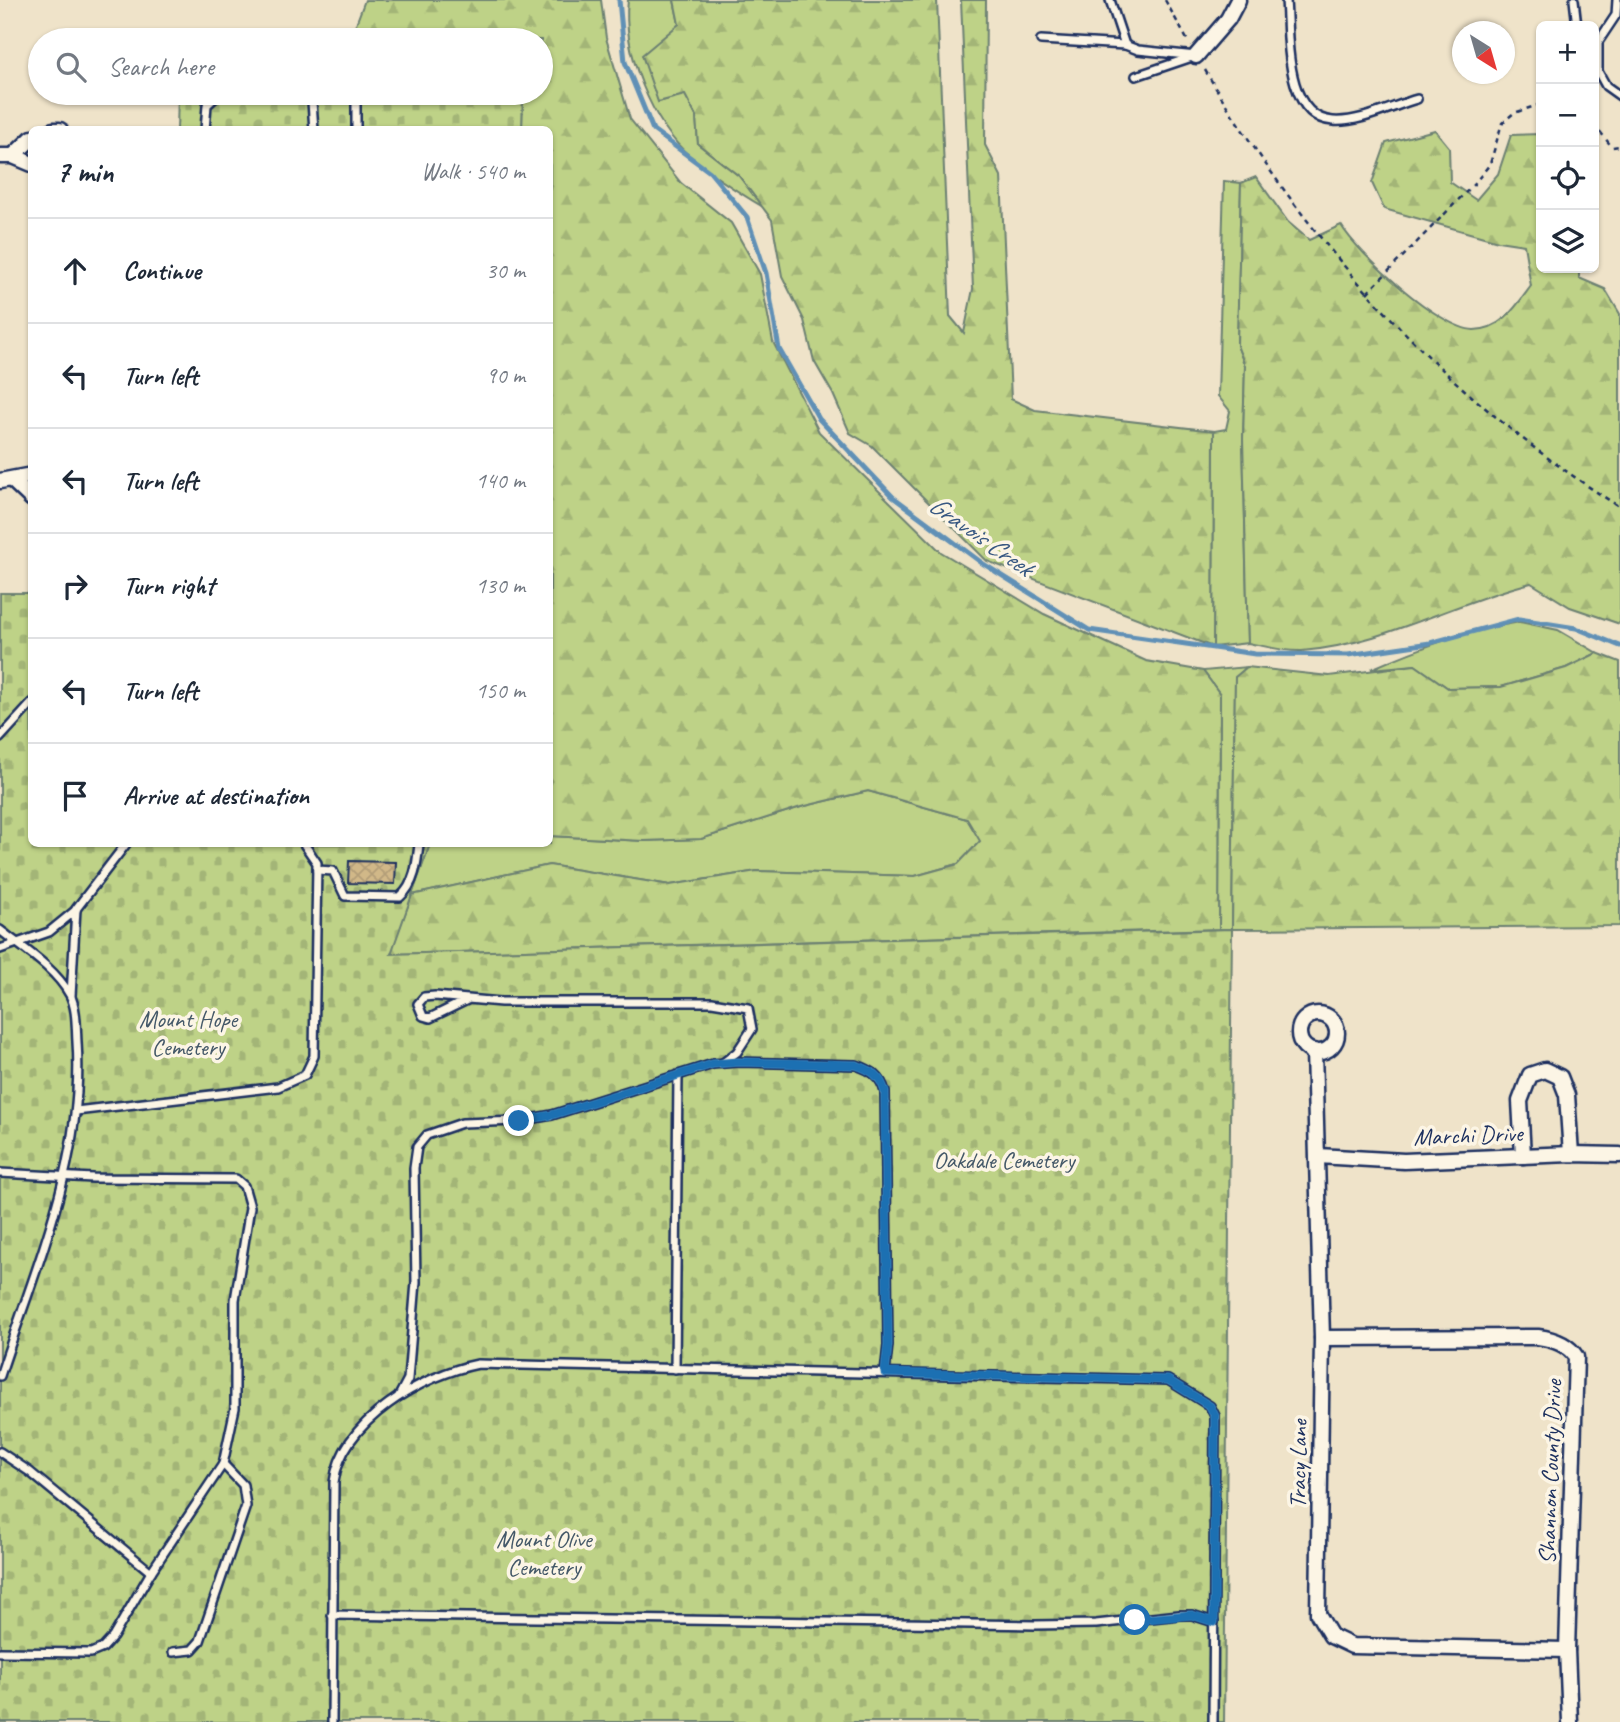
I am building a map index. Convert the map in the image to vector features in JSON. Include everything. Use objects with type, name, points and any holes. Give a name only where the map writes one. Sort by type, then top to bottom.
[{"type":"street","points":[[1197,57],[1228,19],[1238,0]]},
{"type":"street","points":[[6,156],[28,141]]},
{"type":"street","points":[[6,156],[28,163]]},
{"type":"street","points":[[7,481],[28,476]]},
{"type":"street","points":[[7,481],[28,496]]},
{"type":"street","name":"Tracy Lane","points":[[1314,1051],[1322,1338],[1318,1614],[1331,1636],[1352,1646],[1567,1650]]},
{"type":"street","points":[[1523,1156],[1520,1101],[1522,1091],[1530,1075],[1545,1070],[1560,1077],[1567,1095],[1571,1154]]},
{"type":"street","name":"Marchi Drive","points":[[1318,1156],[1404,1161],[1571,1154],[1620,1155]]},
{"type":"street","name":"Shannon County Drive","points":[[1322,1338],[1538,1337],[1550,1338],[1571,1349],[1576,1357],[1567,1650],[1570,1722]]},
{"type":"lane","points":[[1110,0],[1125,45]]},
{"type":"lane","points":[[1286,0],[1295,91],[1304,105],[1318,117],[1332,121],[1350,119],[1418,99]]},
{"type":"lane","points":[[1574,0],[1576,21]]},
{"type":"lane","points":[[1599,40],[1618,5]]},
{"type":"lane","points":[[1041,40],[1125,45],[1138,50],[1197,57]]},
{"type":"lane","points":[[1136,76],[1197,57]]},
{"type":"lane","points":[[1599,74],[1606,86],[1620,96]]},
{"type":"lane","points":[[205,126],[208,105]]},
{"type":"lane","points":[[312,105],[314,126]]},
{"type":"lane","points":[[356,105],[356,126]]},
{"type":"lane","points":[[0,738],[28,707]]},
{"type":"lane","points":[[0,949],[18,945],[49,932],[76,909],[125,847]]},
{"type":"lane","points":[[76,1111],[278,1087],[304,1075],[314,1056],[317,870],[317,863],[306,847]]},
{"type":"lane","points":[[317,870],[333,871],[345,896],[400,897],[408,890],[416,867],[419,847]]},
{"type":"lane","points":[[0,1376],[65,1175],[76,1111],[78,1057],[75,1012],[71,996],[76,909]]},
{"type":"lane","points":[[0,930],[60,980],[71,996]]},
{"type":"lane","points":[[467,1000],[430,1018],[423,1016],[418,1004],[424,997],[435,996],[467,1000],[712,1002],[741,1005],[748,1008],[752,1029],[737,1052],[723,1063]]},
{"type":"lane","points":[[399,1396],[408,1379],[416,1282],[414,1168],[417,1147],[427,1135],[462,1123],[519,1121],[552,1115],[723,1063],[856,1065],[870,1070],[882,1082],[885,1092],[888,1345],[885,1373]]},
{"type":"lane","points":[[674,1368],[678,1075]]},
{"type":"lane","points":[[0,1173],[93,1178],[236,1179],[244,1186],[250,1207],[235,1300],[235,1408],[223,1464],[151,1572],[113,1637],[103,1648],[91,1653],[0,1652]]},
{"type":"lane","points":[[331,1722],[334,1482],[338,1459],[364,1426],[399,1396],[448,1370],[478,1364],[1168,1380],[1210,1406],[1215,1416],[1213,1722]]},
{"type":"lane","points":[[0,1452],[30,1472],[151,1572]]},
{"type":"lane","points":[[173,1652],[192,1650],[201,1641],[246,1506],[243,1485],[223,1464]]},
{"type":"lane","points":[[332,1615],[1096,1625],[1179,1615],[1214,1622]]},
{"type":"path","points":[[1165,0],[1247,141],[1302,218],[1367,293],[1437,365],[1501,420],[1620,507]]},
{"type":"path","points":[[1367,293],[1490,164],[1502,123],[1514,113],[1536,106]]},
{"type":"path","points":[[1599,130],[1612,147],[1620,146]]},
{"type":"green space","points":[[365,0],[601,0],[606,38],[630,119],[681,183],[731,223],[760,274],[773,342],[819,432],[941,552],[1044,614],[1146,661],[1203,671],[1220,694],[1219,929],[390,954],[412,895],[549,865],[670,885],[757,871],[915,876],[958,864],[980,841],[967,819],[868,791],[801,807],[701,839],[644,841],[553,836],[553,126],[522,126],[523,105],[553,105],[553,28],[354,28]]},
{"type":"green space","points":[[628,0],[674,0],[679,24],[659,102],[685,94],[696,116],[698,144],[739,176],[763,207],[699,164],[664,126],[652,106],[635,63],[627,20]]},
{"type":"green space","points":[[674,0],[937,0],[950,316],[964,333],[973,289],[961,0],[986,0],[985,145],[1001,176],[1011,399],[1035,410],[1214,431],[1213,647],[987,561],[872,446],[850,433],[833,394],[814,361],[804,320],[782,276],[772,220],[739,176],[698,144],[696,116],[685,95],[658,102],[642,55],[679,24]]},
{"type":"green space","points":[[178,105],[523,105],[522,126],[177,126]]},
{"type":"green space","points":[[1435,130],[1449,147],[1450,182],[1476,200],[1498,174],[1511,135],[1536,134],[1536,273],[1579,273],[1579,278],[1605,289],[1620,314],[1620,624],[1570,607],[1531,583],[1361,641],[1302,651],[1248,643],[1243,439],[1245,366],[1237,345],[1241,183],[1256,177],[1288,222],[1309,240],[1341,225],[1364,254],[1401,288],[1421,304],[1459,326],[1474,330],[1493,326],[1508,315],[1531,286],[1524,245],[1498,241],[1384,209],[1372,183],[1386,143]]},
{"type":"green space","points":[[1224,181],[1241,183],[1237,345],[1245,366],[1243,439],[1248,643],[1213,647],[1214,431],[1226,429],[1230,411],[1218,396]]},
{"type":"green space","points":[[0,593],[28,593],[28,847],[429,847],[391,954],[1232,929],[1224,1722],[0,1722]]},
{"type":"green space","points":[[1520,622],[1558,630],[1597,653],[1566,668],[1501,687],[1448,688],[1415,665],[1371,669],[1444,641]]},
{"type":"green space","points":[[1597,653],[1620,662],[1620,926],[1232,929],[1235,677],[1247,667],[1329,676],[1415,665],[1448,688],[1501,687],[1566,668]]},
{"type":"green space","points":[[1247,667],[1235,678],[1232,929],[1219,929],[1220,694],[1203,671]]},
{"type":"green space","points":[[868,791],[967,819],[981,841],[958,864],[915,876],[757,871],[670,885],[549,865],[412,895],[429,847],[553,847],[553,836],[644,841],[701,839],[801,807]]},
{"type":"building","points":[[349,861],[396,862],[395,884],[348,883]]},
{"type":"waterway","name":"Gravois Creek","points":[[619,0],[625,62],[653,130],[710,172],[747,217],[766,273],[779,349],[819,419],[893,497],[982,563],[1089,630],[1255,654],[1348,655],[1430,643],[1519,619],[1576,628],[1620,646]]},
{"type":"route","points":[[519,1121],[552,1115],[713,1064],[738,1062],[856,1065],[870,1070],[882,1082],[885,1092],[884,1189],[888,1345],[885,1373],[1154,1378],[1168,1380],[1197,1397],[1210,1406],[1215,1416],[1214,1622],[1192,1615],[1135,1620]]},
{"type":"park label","name":"Mount Hope Cemetery","points":[[188,1033]]},
{"type":"park label","name":"Oakdale Cemetery","points":[[1004,1160]]},
{"type":"park label","name":"Mount Olive Cemetery","points":[[544,1553]]}]
